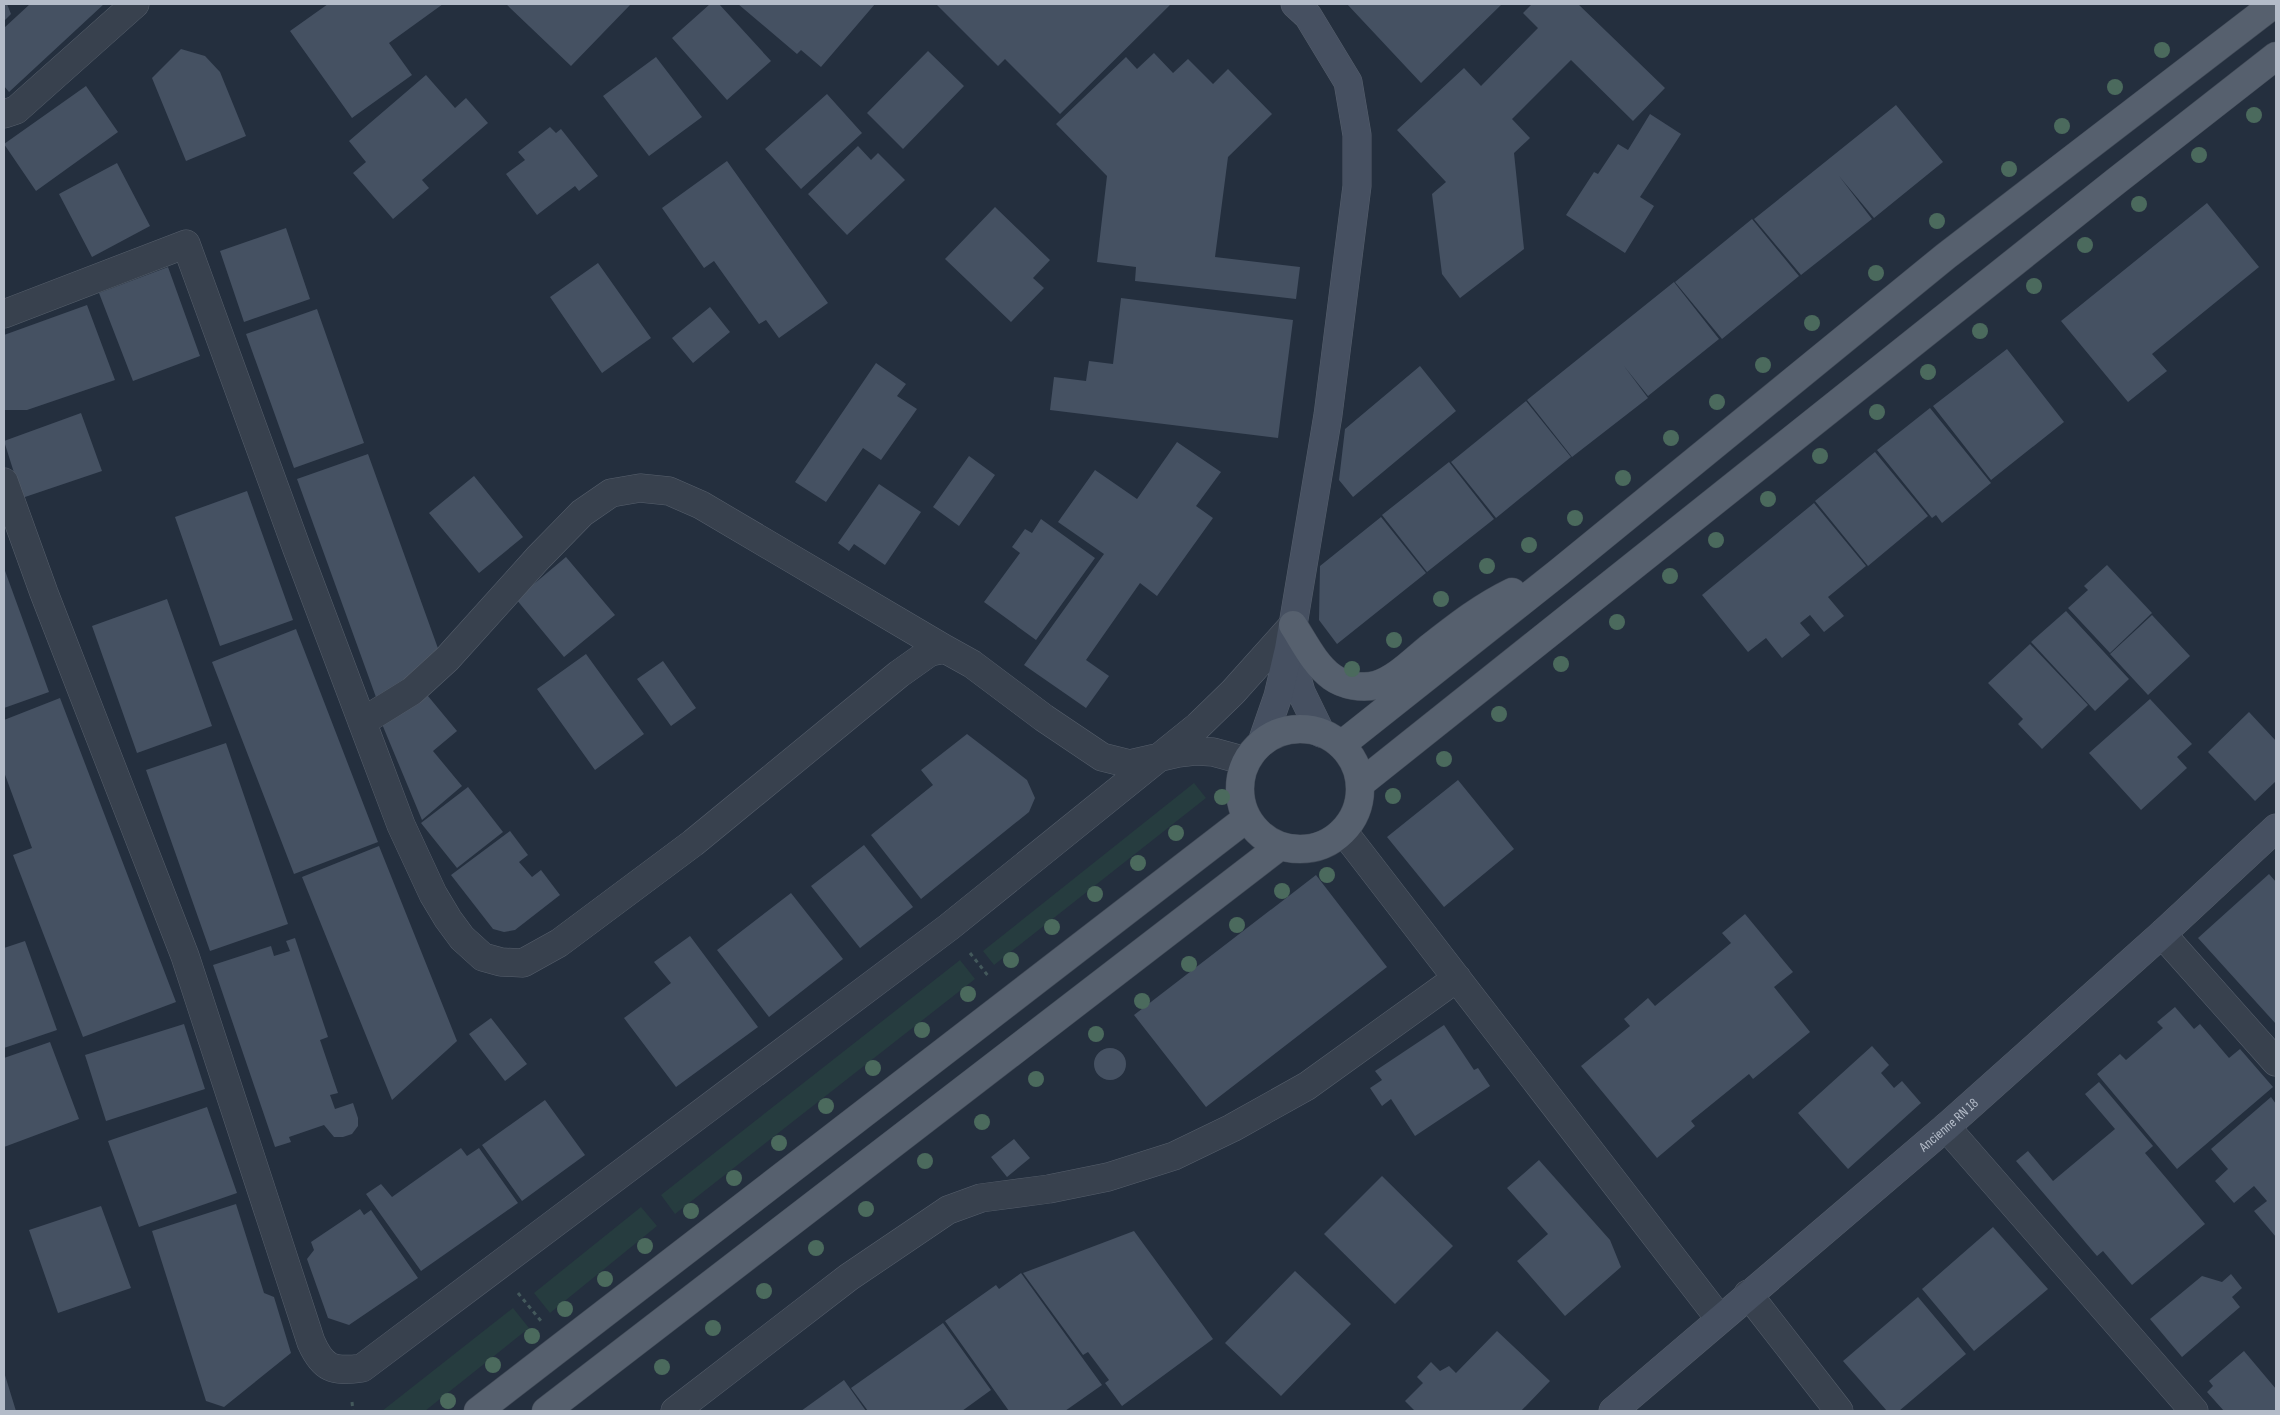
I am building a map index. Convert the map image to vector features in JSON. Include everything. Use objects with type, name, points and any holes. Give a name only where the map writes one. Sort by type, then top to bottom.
[{"type":"main road","points":[[1291,637],[1301,692],[1331,739],[1351,757],[1357,770],[1360,784],[1356,809],[1343,831],[1330,842],[1314,848],[1297,849],[1280,846],[1267,839],[1256,830],[1247,818],[1241,805],[1240,790],[1241,775],[1254,752],[1278,696],[1291,637],[1328,415],[1356,186],[1357,143],[1348,82],[1308,16],[1294,4]]},
{"type":"main road","points":[[1331,739],[1559,572],[1946,256],[2274,4]]},
{"type":"main road","points":[[1360,784],[2276,56]]},
{"type":"main road","points":[[1291,637],[1332,677],[1346,684],[1375,685],[1396,674],[1464,620],[1486,606],[1510,592],[1559,572]]},
{"type":"main road","points":[[1254,752],[1286,730],[1300,729],[1331,739]]},
{"type":"main road","points":[[478,1411],[1247,818]]},
{"type":"main road","name":"Ancienne RN 18","points":[[1613,1411],[1719,1318],[1946,1127],[2162,934],[2276,828]]},
{"type":"main road","points":[[546,1411],[1280,846]]},
{"type":"street","points":[[4,114],[16,110],[134,4]]},
{"type":"street","points":[[4,314],[186,244],[401,825],[448,919],[462,938],[483,957],[501,962],[523,963],[559,943],[693,843],[899,674],[930,652],[945,649]]},
{"type":"street","points":[[4,482],[44,593],[185,956],[311,1342],[317,1357],[328,1367],[337,1370],[362,1368],[949,927],[1198,726],[1291,637]]},
{"type":"street","points":[[362,722],[380,713],[412,691],[448,660],[538,558],[582,513],[611,493],[640,488],[668,491],[701,505],[972,664],[1044,718],[1102,756],[1130,764],[1178,753],[1254,752]]},
{"type":"street","points":[[1343,831],[1719,1318]]},
{"type":"street","points":[[2162,934],[2276,1062]]},
{"type":"street","points":[[675,1411],[849,1277],[948,1210],[981,1198],[1108,1177],[1174,1156],[1232,1128],[1307,1086],[1457,978]]},
{"type":"street","points":[[1946,1127],[2194,1411]]},
{"type":"street","points":[[1748,1294],[1838,1411]]},
{"type":"path","points":[[979,964],[994,983]]},
{"type":"path","points":[[525,1301],[544,1324]]},
{"type":"green space","points":[[1194,783],[1206,798],[994,965],[983,951]]},
{"type":"green space","points":[[960,960],[975,979],[675,1214],[661,1195]]},
{"type":"green space","points":[[641,1207],[657,1226],[550,1313],[534,1293]]},
{"type":"green space","points":[[513,1308],[529,1328],[425,1411],[382,1411]]},
{"type":"building","points":[[4,4],[7,4],[11,14],[4,21]]},
{"type":"building","points":[[30,4],[104,4],[9,92],[4,86],[4,28]]},
{"type":"building","points":[[328,4],[443,4],[389,43],[412,75],[352,118],[290,31]]},
{"type":"building","points":[[506,4],[631,4],[571,66]]},
{"type":"building","points":[[710,4],[719,4],[771,61],[727,100],[672,38]]},
{"type":"building","points":[[738,4],[875,4],[821,67],[801,50],[797,54]]},
{"type":"building","points":[[936,4],[1171,4],[1060,114],[1005,59],[998,66]]},
{"type":"building","points":[[1347,4],[1502,4],[1421,83]]},
{"type":"building","points":[[1532,4],[1578,4],[1665,88],[1633,121],[1571,60],[1512,119],[1530,138],[1514,153],[1524,249],[1460,298],[1442,274],[1432,194],[1446,182],[1397,130],[1464,68],[1481,86],[1538,28],[1523,13]]},
{"type":"building","points":[[181,49],[205,56],[220,72],[246,136],[186,161],[152,78]]},
{"type":"building","points":[[928,51],[964,86],[903,149],[867,113]]},
{"type":"building","points":[[1154,53],[1173,73],[1188,59],[1213,84],[1228,69],[1272,114],[1228,157],[1215,257],[1300,267],[1296,299],[1135,281],[1136,267],[1097,262],[1107,176],[1056,124],[1126,57],[1137,69]]},
{"type":"building","points":[[656,57],[702,117],[649,156],[603,96]]},
{"type":"building","points":[[426,75],[455,108],[466,98],[488,123],[422,180],[429,188],[393,219],[353,173],[366,162],[349,141]]},
{"type":"building","points":[[86,86],[118,132],[36,191],[4,144]]},
{"type":"building","points":[[827,94],[862,133],[801,189],[765,149]]},
{"type":"building","points":[[1896,105],[1943,162],[1874,218],[1839,176],[1872,219],[1801,275],[1754,219]]},
{"type":"building","points":[[1650,114],[1681,134],[1640,197],[1654,206],[1625,253],[1566,215],[1594,172],[1598,174],[1618,144],[1628,150]]},
{"type":"building","points":[[550,127],[556,133],[561,129],[598,176],[579,191],[575,186],[537,215],[506,174],[525,160],[518,152]]},
{"type":"building","points":[[858,146],[871,160],[878,153],[905,180],[847,235],[808,194]]},
{"type":"building","points":[[727,161],[828,303],[779,338],[766,320],[759,324],[714,261],[704,268],[662,208]]},
{"type":"building","points":[[117,163],[150,226],[92,257],[59,194]]},
{"type":"building","points":[[2207,203],[2259,267],[2152,354],[2167,371],[2128,402],[2061,321]]},
{"type":"building","points":[[995,207],[1050,260],[1033,278],[1044,288],[1011,322],[945,259]]},
{"type":"building","points":[[1752,219],[1799,276],[1722,339],[1675,282]]},
{"type":"building","points":[[286,228],[310,299],[244,322],[220,251]]},
{"type":"building","points":[[598,263],[651,338],[602,373],[550,297]]},
{"type":"building","points":[[168,267],[200,356],[133,381],[99,293]]},
{"type":"building","points":[[1674,282],[1719,339],[1648,396],[1624,366],[1648,398],[1572,457],[1527,400]]},
{"type":"building","points":[[1121,298],[1293,320],[1278,438],[1050,410],[1054,377],[1086,381],[1089,361],[1113,364]]},
{"type":"building","points":[[87,305],[115,380],[27,410],[4,410],[4,335]]},
{"type":"building","points":[[710,307],[730,332],[693,363],[672,338]]},
{"type":"building","points":[[317,309],[364,443],[294,468],[246,334]]},
{"type":"building","points":[[2007,349],[2064,422],[1991,480],[1933,406]]},
{"type":"building","points":[[876,363],[906,384],[897,396],[917,409],[881,460],[863,448],[826,502],[795,482]]},
{"type":"building","points":[[1420,366],[1456,411],[1353,497],[1339,480],[1345,429]]},
{"type":"building","points":[[1526,401],[1571,457],[1496,518],[1451,462]]},
{"type":"building","points":[[1930,408],[1991,483],[1942,523],[1936,515],[1932,518],[1877,450]]},
{"type":"building","points":[[81,413],[102,471],[22,498],[4,441]]},
{"type":"building","points":[[1177,442],[1221,472],[1196,506],[1213,518],[1157,596],[1140,583],[1086,660],[1109,676],[1086,708],[1024,665],[1104,554],[1058,522],[1095,470],[1137,499]]},
{"type":"building","points":[[1875,452],[1928,516],[1868,566],[1815,501]]},
{"type":"building","points":[[368,454],[440,654],[377,700],[297,479]]},
{"type":"building","points":[[969,456],[995,475],[959,526],[933,507]]},
{"type":"building","points":[[1449,462],[1494,519],[1427,572],[1382,515]]},
{"type":"building","points":[[474,476],[523,537],[479,573],[429,513]]},
{"type":"building","points":[[879,484],[921,512],[885,565],[854,544],[849,551],[838,543]]},
{"type":"building","points":[[247,491],[293,620],[220,646],[175,517]]},
{"type":"building","points":[[1814,503],[1866,566],[1828,597],[1844,616],[1824,632],[1810,615],[1800,623],[1810,635],[1782,658],[1766,638],[1748,652],[1702,595]]},
{"type":"building","points":[[1381,517],[1426,573],[1337,644],[1319,620],[1320,566]]},
{"type":"building","points":[[1041,519],[1095,558],[1036,640],[984,602],[1020,553],[1012,547],[1025,529],[1032,533]]},
{"type":"building","points":[[566,557],[615,615],[564,657],[516,599]]},
{"type":"building","points":[[2107,565],[2152,613],[2110,653],[2068,608],[2088,590],[2084,586]]},
{"type":"building","points":[[4,568],[49,692],[4,708]]},
{"type":"building","points":[[167,599],[212,726],[137,753],[92,626]]},
{"type":"building","points":[[2066,611],[2129,679],[2095,711],[2031,642]]},
{"type":"building","points":[[2152,615],[2190,656],[2148,695],[2110,654]]},
{"type":"building","points":[[296,629],[378,842],[294,874],[212,662]]},
{"type":"building","points":[[2030,644],[2088,705],[2042,749],[2018,724],[2023,719],[1988,683]]},
{"type":"building","points":[[586,654],[644,734],[595,770],[537,689]]},
{"type":"building","points":[[663,661],[696,708],[671,726],[637,679]]},
{"type":"building","points":[[423,690],[457,731],[433,751],[462,786],[422,820],[382,724]]},
{"type":"building","points":[[60,698],[176,1002],[83,1037],[13,855],[32,848],[4,772],[4,720]]},
{"type":"building","points":[[2150,699],[2192,744],[2177,757],[2187,768],[2141,810],[2089,753]]},
{"type":"building","points":[[2249,712],[2276,741],[2276,781],[2255,801],[2208,752]]},
{"type":"building","points":[[967,734],[1027,780],[1035,798],[1029,812],[921,899],[871,835],[933,785],[921,770]]},
{"type":"building","points":[[226,743],[288,924],[210,951],[146,770]]},
{"type":"building","points":[[1458,780],[1514,849],[1444,907],[1387,837]]},
{"type":"building","points":[[468,787],[503,832],[457,868],[421,823]]},
{"type":"building","points":[[510,831],[528,855],[519,862],[532,877],[541,870],[560,895],[515,930],[504,932],[493,929],[451,875]]},
{"type":"building","points":[[864,845],[913,907],[860,948],[811,886]]},
{"type":"building","points":[[379,846],[457,1041],[392,1100],[302,877]]},
{"type":"building","points":[[2269,874],[2276,882],[2276,1024],[2198,938]]},
{"type":"building","points":[[1316,875],[1387,967],[1206,1107],[1134,1015]]},
{"type":"building","points":[[791,893],[843,959],[769,1017],[717,950]]},
{"type":"building","points":[[1745,914],[1793,972],[1774,987],[1810,1032],[1753,1079],[1749,1074],[1691,1121],[1695,1126],[1657,1158],[1581,1066],[1630,1026],[1624,1019],[1648,998],[1655,1006],[1731,943],[1722,933]]},
{"type":"building","points":[[690,936],[758,1027],[676,1087],[624,1018],[671,983],[654,962]]},
{"type":"building","points":[[295,938],[328,1037],[320,1040],[338,1093],[330,1095],[335,1109],[353,1103],[358,1118],[358,1126],[352,1134],[334,1137],[324,1125],[289,1137],[291,1142],[275,1147],[213,965],[271,946],[274,956],[290,951],[286,941]]},
{"type":"building","points":[[25,941],[57,1030],[4,1048],[4,948]]},
{"type":"building","points":[[2175,1007],[2194,1029],[2200,1024],[2229,1058],[2240,1049],[2273,1087],[2177,1169],[2097,1074],[2120,1054],[2126,1060],[2163,1028],[2157,1022]]},
{"type":"building","points":[[491,1018],[527,1064],[505,1081],[469,1034]]},
{"type":"building","points":[[184,1024],[205,1089],[106,1121],[85,1055]]},
{"type":"building","points":[[1444,1025],[1474,1070],[1478,1068],[1490,1086],[1415,1136],[1391,1099],[1382,1106],[1370,1088],[1382,1080],[1375,1071]]},
{"type":"building","points":[[50,1042],[79,1119],[4,1147],[4,1058]]},
{"type":"building","points":[[1872,1046],[1889,1065],[1881,1073],[1894,1088],[1902,1081],[1921,1103],[1848,1169],[1798,1113]]},
{"type":"building","points":[[1110,1048],[1116,1049],[1121,1053],[1125,1058],[1125,1070],[1121,1075],[1116,1079],[1110,1080],[1104,1079],[1099,1075],[1095,1070],[1094,1064],[1095,1058],[1099,1053],[1104,1049]]},
{"type":"building","points":[[2099,1082],[2153,1146],[2145,1153],[2205,1224],[2132,1285],[2103,1251],[2097,1256],[2016,1161],[2028,1151],[2053,1181],[2115,1129],[2085,1094]]},
{"type":"building","points":[[2271,1097],[2276,1104],[2276,1237],[2254,1211],[2267,1201],[2254,1186],[2234,1203],[2215,1181],[2228,1169],[2211,1149]]},
{"type":"building","points":[[545,1100],[585,1155],[522,1201],[482,1145]]},
{"type":"building","points":[[207,1107],[237,1193],[139,1227],[108,1141]]},
{"type":"building","points":[[1014,1139],[1030,1158],[1007,1177],[991,1157]]},
{"type":"building","points":[[461,1148],[467,1156],[479,1148],[518,1203],[421,1271],[366,1194],[381,1184],[392,1197]]},
{"type":"building","points":[[1539,1160],[1610,1240],[1621,1267],[1565,1316],[1517,1261],[1548,1234],[1507,1188]]},
{"type":"building","points":[[1382,1176],[1453,1246],[1395,1304],[1324,1234]]},
{"type":"building","points":[[236,1204],[264,1293],[274,1297],[291,1353],[224,1407],[206,1401],[152,1231]]},
{"type":"building","points":[[101,1206],[131,1288],[58,1313],[29,1230]]},
{"type":"building","points":[[360,1209],[364,1215],[371,1210],[418,1278],[349,1325],[328,1318],[307,1259],[314,1250],[311,1242]]},
{"type":"building","points":[[1993,1227],[2048,1289],[1974,1351],[1922,1289]]},
{"type":"building","points":[[1134,1231],[1213,1339],[1122,1406],[1105,1383],[1109,1380],[1088,1352],[1083,1355],[1023,1273]]},
{"type":"building","points":[[1295,1271],[1351,1324],[1281,1396],[1225,1343]]},
{"type":"building","points":[[1021,1273],[1102,1385],[1065,1411],[1009,1411],[945,1321],[996,1285],[999,1289]]},
{"type":"building","points":[[2231,1274],[2242,1288],[2232,1297],[2240,1307],[2182,1357],[2150,1319],[2202,1276],[2222,1282]]},
{"type":"building","points":[[1918,1297],[1966,1354],[1899,1411],[1887,1411],[1843,1361]]},
{"type":"building","points":[[943,1323],[991,1390],[962,1411],[868,1411],[851,1388]]},
{"type":"building","points":[[1497,1331],[1550,1381],[1521,1411],[1415,1411],[1405,1401],[1423,1383],[1417,1377],[1431,1362],[1440,1371],[1449,1366],[1456,1373]]},
{"type":"building","points":[[2244,1351],[2276,1389],[2276,1411],[2224,1411],[2207,1392],[2213,1386],[2209,1381]]},
{"type":"building","points":[[4,1372],[16,1411],[4,1411]]},
{"type":"building","points":[[844,1380],[866,1411],[801,1411]]}]
